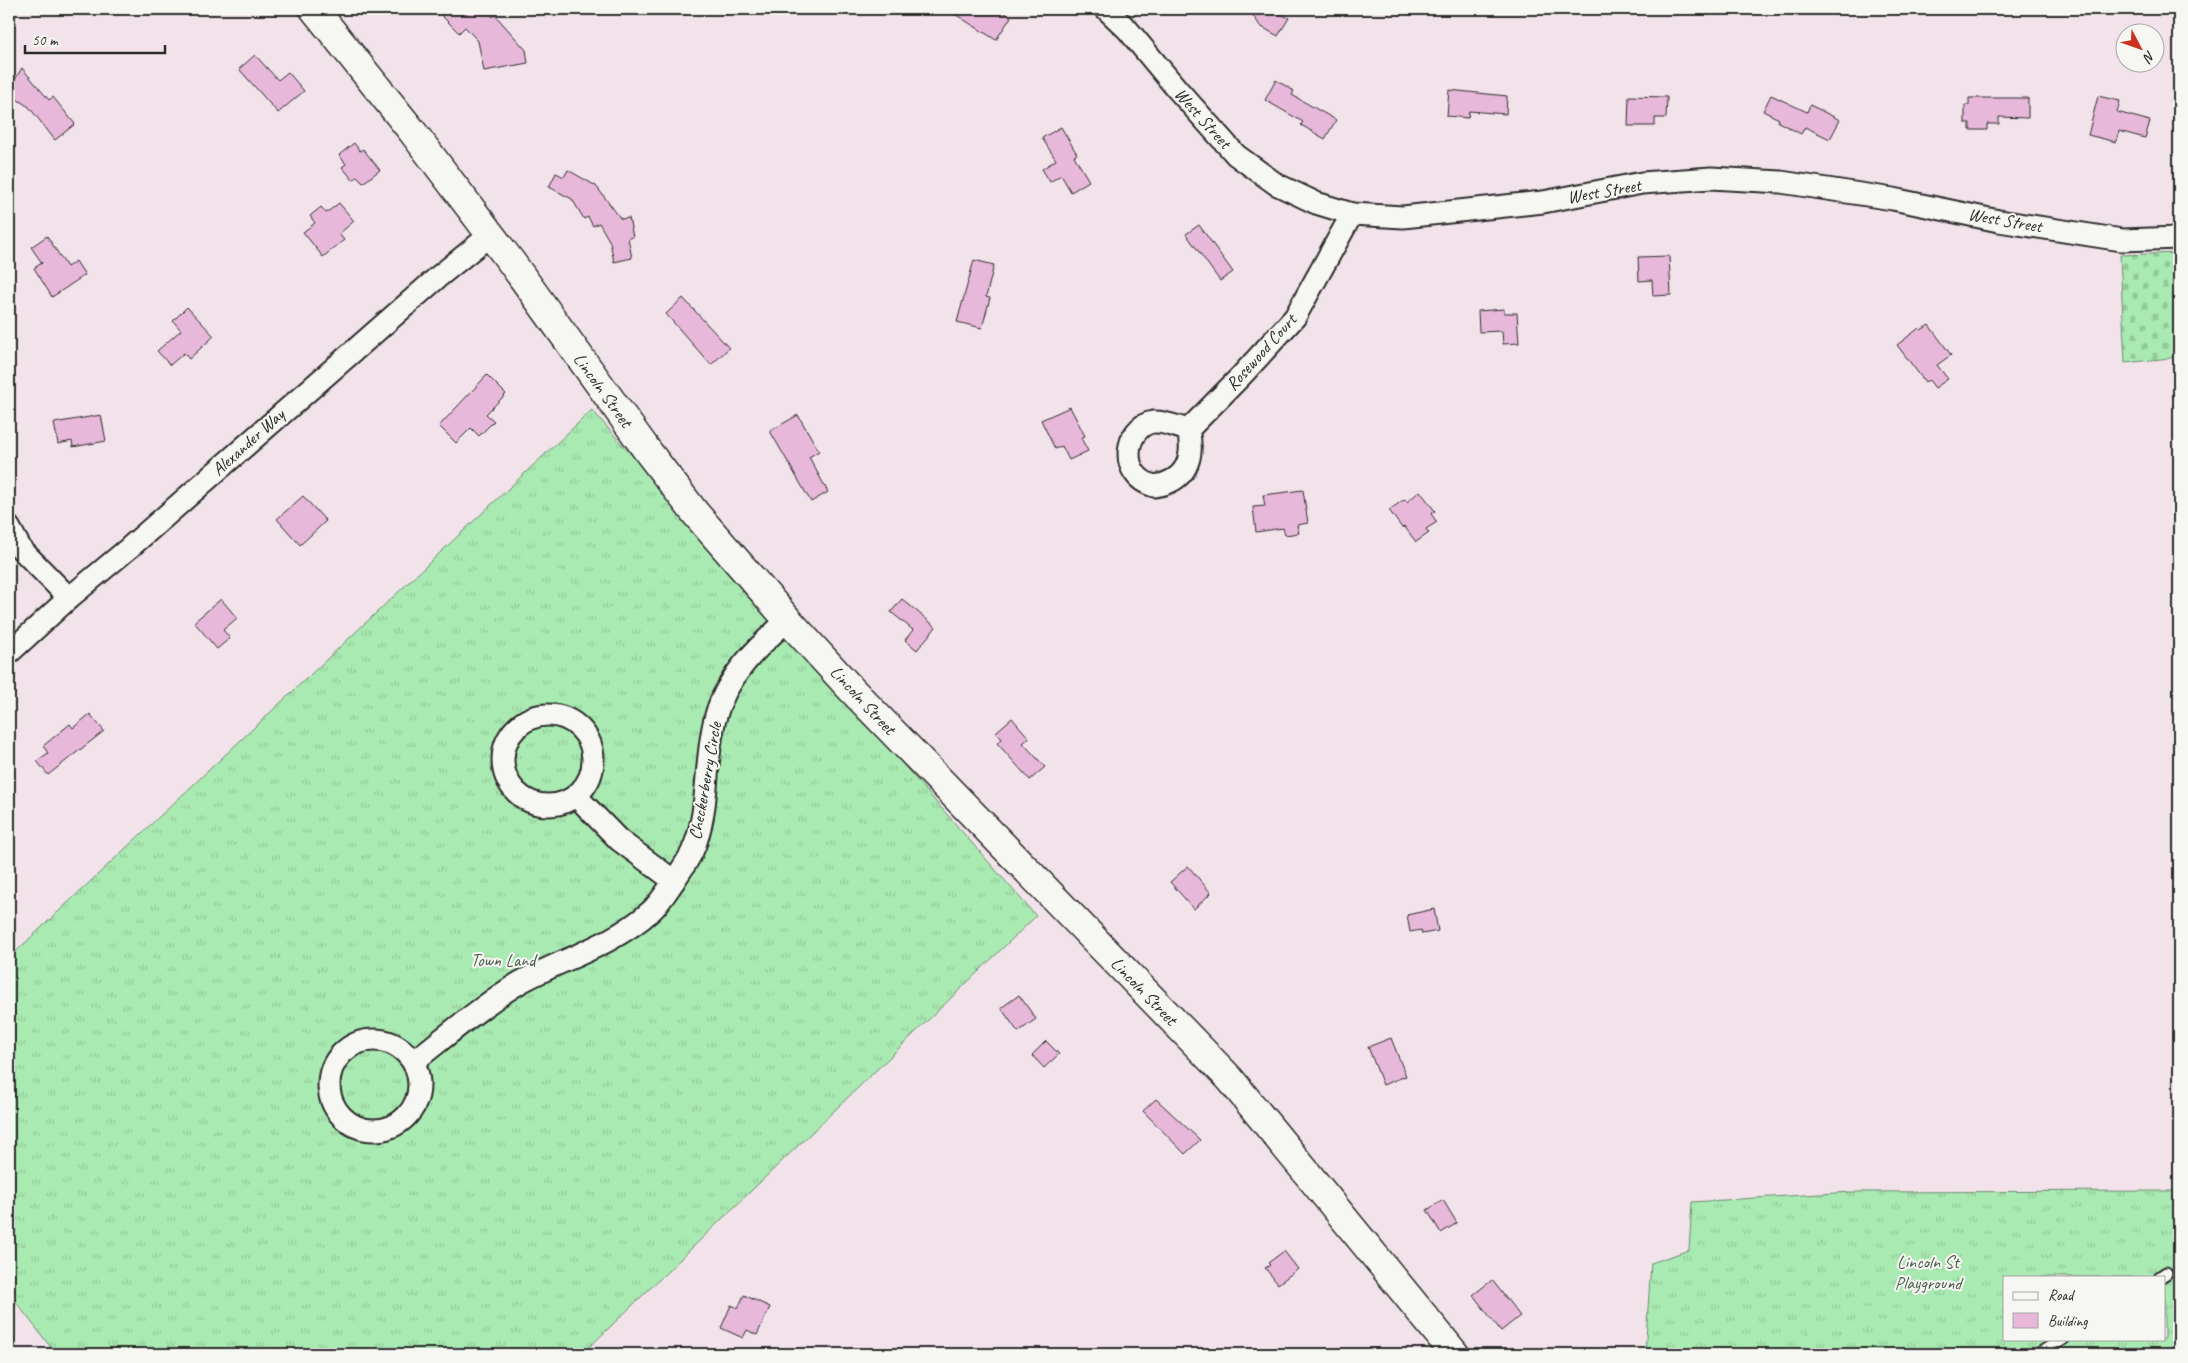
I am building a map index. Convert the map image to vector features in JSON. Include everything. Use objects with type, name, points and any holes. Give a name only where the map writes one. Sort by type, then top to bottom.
[{"type":"main road","name":"Lincoln Street","points":[[314,9],[412,131],[649,454],[696,514],[788,620],[932,774],[1230,1079],[1455,1354]]},
{"type":"street","name":"West Street","points":[[1106,9],[1128,30],[1236,155],[1276,184],[1316,203],[1352,214],[1403,218],[1543,202],[1642,183],[1711,178],[1781,182],[1883,197],[2000,221],[2122,240],[2179,238]]},
{"type":"street","name":"Rosewood Court","points":[[1188,430],[1242,376],[1294,317],[1352,214]]},
{"type":"street","name":"Alexander Way","points":[[9,653],[69,598],[130,548],[438,277],[490,235]]},
{"type":"street","points":[[9,527],[21,548],[69,598]]},
{"type":"street","name":"Checkerberry Circle","points":[[413,1062],[484,1005],[520,983],[599,947],[628,929],[652,910],[692,853],[699,832],[715,717],[727,690],[743,665],[763,642],[788,620]]},
{"type":"street","points":[[545,715],[560,716],[573,722],[584,731],[591,744],[593,765],[587,785],[576,796],[562,804],[547,806],[532,803],[518,794],[509,782],[504,768],[504,752],[509,738],[519,726],[531,718],[545,715]]},
{"type":"street","points":[[576,796],[619,840],[674,881]]},
{"type":"street","points":[[371,1039],[385,1040],[399,1046],[413,1062],[419,1082],[418,1096],[412,1110],[401,1121],[388,1128],[372,1130],[357,1127],[344,1119],[334,1107],[329,1092],[329,1076],[335,1062],[345,1050],[357,1042],[371,1039]]},
{"type":"lane","points":[[2039,1354],[2061,1340]]},
{"type":"green space","points":[[2179,253],[2179,357],[2125,363],[2120,255]]},
{"type":"green space","name":"Town Land","points":[[592,410],[1036,916],[582,1354],[56,1354],[9,1293],[9,958]]},
{"type":"green space","name":"Lincoln St Playground","points":[[2179,1191],[2179,1354],[1645,1354],[1651,1263],[1689,1250],[1692,1202],[1852,1192]]},
{"type":"building","points":[[435,9],[485,9],[493,17],[495,15],[526,50],[528,63],[484,71],[478,41],[465,27],[459,33]]},
{"type":"building","points":[[947,9],[998,9],[1011,17],[996,40]]},
{"type":"building","points":[[1249,9],[1271,9],[1289,18],[1278,36],[1260,26]]},
{"type":"building","points":[[255,55],[278,80],[288,72],[304,91],[278,113],[239,69]]},
{"type":"building","points":[[22,68],[49,100],[53,97],[75,124],[55,140],[29,107],[9,94],[9,89]]},
{"type":"building","points":[[1276,80],[1294,91],[1292,95],[1336,120],[1325,139],[1301,125],[1303,122],[1265,100]]},
{"type":"building","points":[[1449,90],[1507,96],[1506,114],[1469,111],[1468,118],[1447,116]]},
{"type":"building","points":[[1771,95],[1807,112],[1810,105],[1840,120],[1830,139],[1805,127],[1801,134],[1778,122],[1779,119],[1763,111]]},
{"type":"building","points":[[1629,96],[1667,97],[1666,118],[1655,118],[1655,126],[1628,126]]},
{"type":"building","points":[[2098,96],[2120,101],[2117,112],[2150,121],[2145,138],[2119,131],[2116,142],[2088,135]]},
{"type":"building","points":[[1969,98],[2028,98],[2028,118],[1999,117],[1999,124],[1987,124],[1987,130],[1970,130],[1970,123],[1965,123],[1965,105],[1969,105]]},
{"type":"building","points":[[1061,127],[1077,154],[1074,156],[1089,181],[1071,192],[1061,175],[1050,182],[1042,169],[1056,160],[1042,138]]},
{"type":"building","points":[[354,143],[360,151],[363,149],[380,170],[363,183],[357,177],[353,180],[342,167],[346,164],[339,155]]},
{"type":"building","points":[[568,170],[596,186],[621,219],[629,218],[633,237],[628,238],[632,258],[614,262],[610,242],[599,223],[593,226],[588,217],[584,219],[572,199],[549,187],[556,173],[564,177]]},
{"type":"building","points":[[339,203],[354,221],[339,234],[344,240],[323,257],[303,232],[315,223],[310,216],[321,207],[326,213]]},
{"type":"building","points":[[1199,225],[1233,272],[1220,281],[1186,234]]},
{"type":"building","points":[[47,236],[67,267],[76,261],[85,275],[52,297],[34,268],[42,263],[31,247]]},
{"type":"building","points":[[1669,256],[1671,295],[1653,296],[1652,280],[1639,281],[1638,257]]},
{"type":"building","points":[[974,260],[994,265],[986,297],[990,298],[982,328],[957,322]]},
{"type":"building","points":[[683,298],[729,348],[711,365],[666,314]]},
{"type":"building","points":[[187,307],[214,336],[189,359],[184,353],[170,365],[157,351],[181,330],[173,321]]},
{"type":"building","points":[[1504,309],[1504,313],[1517,313],[1519,343],[1503,344],[1502,331],[1479,332],[1478,311]]},
{"type":"building","points":[[1929,325],[1951,355],[1937,365],[1948,379],[1935,388],[1929,380],[1925,382],[1897,345],[1919,328],[1921,330]]},
{"type":"building","points":[[487,375],[506,394],[486,414],[494,421],[479,436],[471,428],[456,443],[439,426]]},
{"type":"building","points":[[1070,407],[1085,436],[1081,438],[1088,451],[1069,460],[1062,446],[1055,449],[1041,420]]},
{"type":"building","points":[[101,415],[106,441],[73,447],[72,441],[58,444],[54,423]]},
{"type":"building","points":[[798,415],[819,451],[809,457],[828,492],[811,502],[770,431]]},
{"type":"building","points":[[1303,490],[1308,523],[1297,525],[1299,533],[1285,535],[1283,528],[1256,532],[1253,507],[1265,506],[1263,495]]},
{"type":"building","points":[[1420,491],[1435,511],[1431,514],[1437,522],[1426,529],[1429,533],[1416,542],[1404,526],[1402,528],[1389,510],[1405,499],[1407,502]]},
{"type":"building","points":[[303,496],[326,521],[300,545],[277,519]]},
{"type":"building","points":[[221,599],[237,618],[223,630],[230,638],[217,649],[194,622]]},
{"type":"building","points":[[902,599],[936,627],[917,650],[905,640],[913,630],[891,612]]},
{"type":"building","points":[[90,714],[104,731],[48,775],[37,761],[48,753],[43,746],[70,724],[73,728]]},
{"type":"building","points":[[1012,718],[1029,738],[1023,743],[1045,767],[1030,780],[997,743],[1002,739],[996,732]]},
{"type":"building","points":[[1188,866],[1211,893],[1194,909],[1170,882]]},
{"type":"building","points":[[1434,909],[1438,931],[1422,934],[1421,930],[1410,932],[1407,915]]},
{"type":"building","points":[[1019,995],[1036,1019],[1018,1032],[1001,1008]]},
{"type":"building","points":[[1391,1038],[1406,1076],[1383,1085],[1368,1047]]},
{"type":"building","points":[[1046,1041],[1059,1054],[1044,1068],[1032,1055]]},
{"type":"building","points":[[1156,1099],[1200,1140],[1185,1154],[1143,1111]]},
{"type":"building","points":[[1443,1200],[1457,1223],[1441,1233],[1427,1210]]},
{"type":"building","points":[[1284,1251],[1298,1269],[1278,1284],[1265,1268],[1270,1265],[1268,1263]]},
{"type":"building","points":[[1492,1280],[1520,1316],[1501,1331],[1473,1295]]},
{"type":"building","points":[[744,1295],[770,1307],[757,1335],[747,1330],[743,1338],[721,1328],[731,1305],[738,1308]]}]
